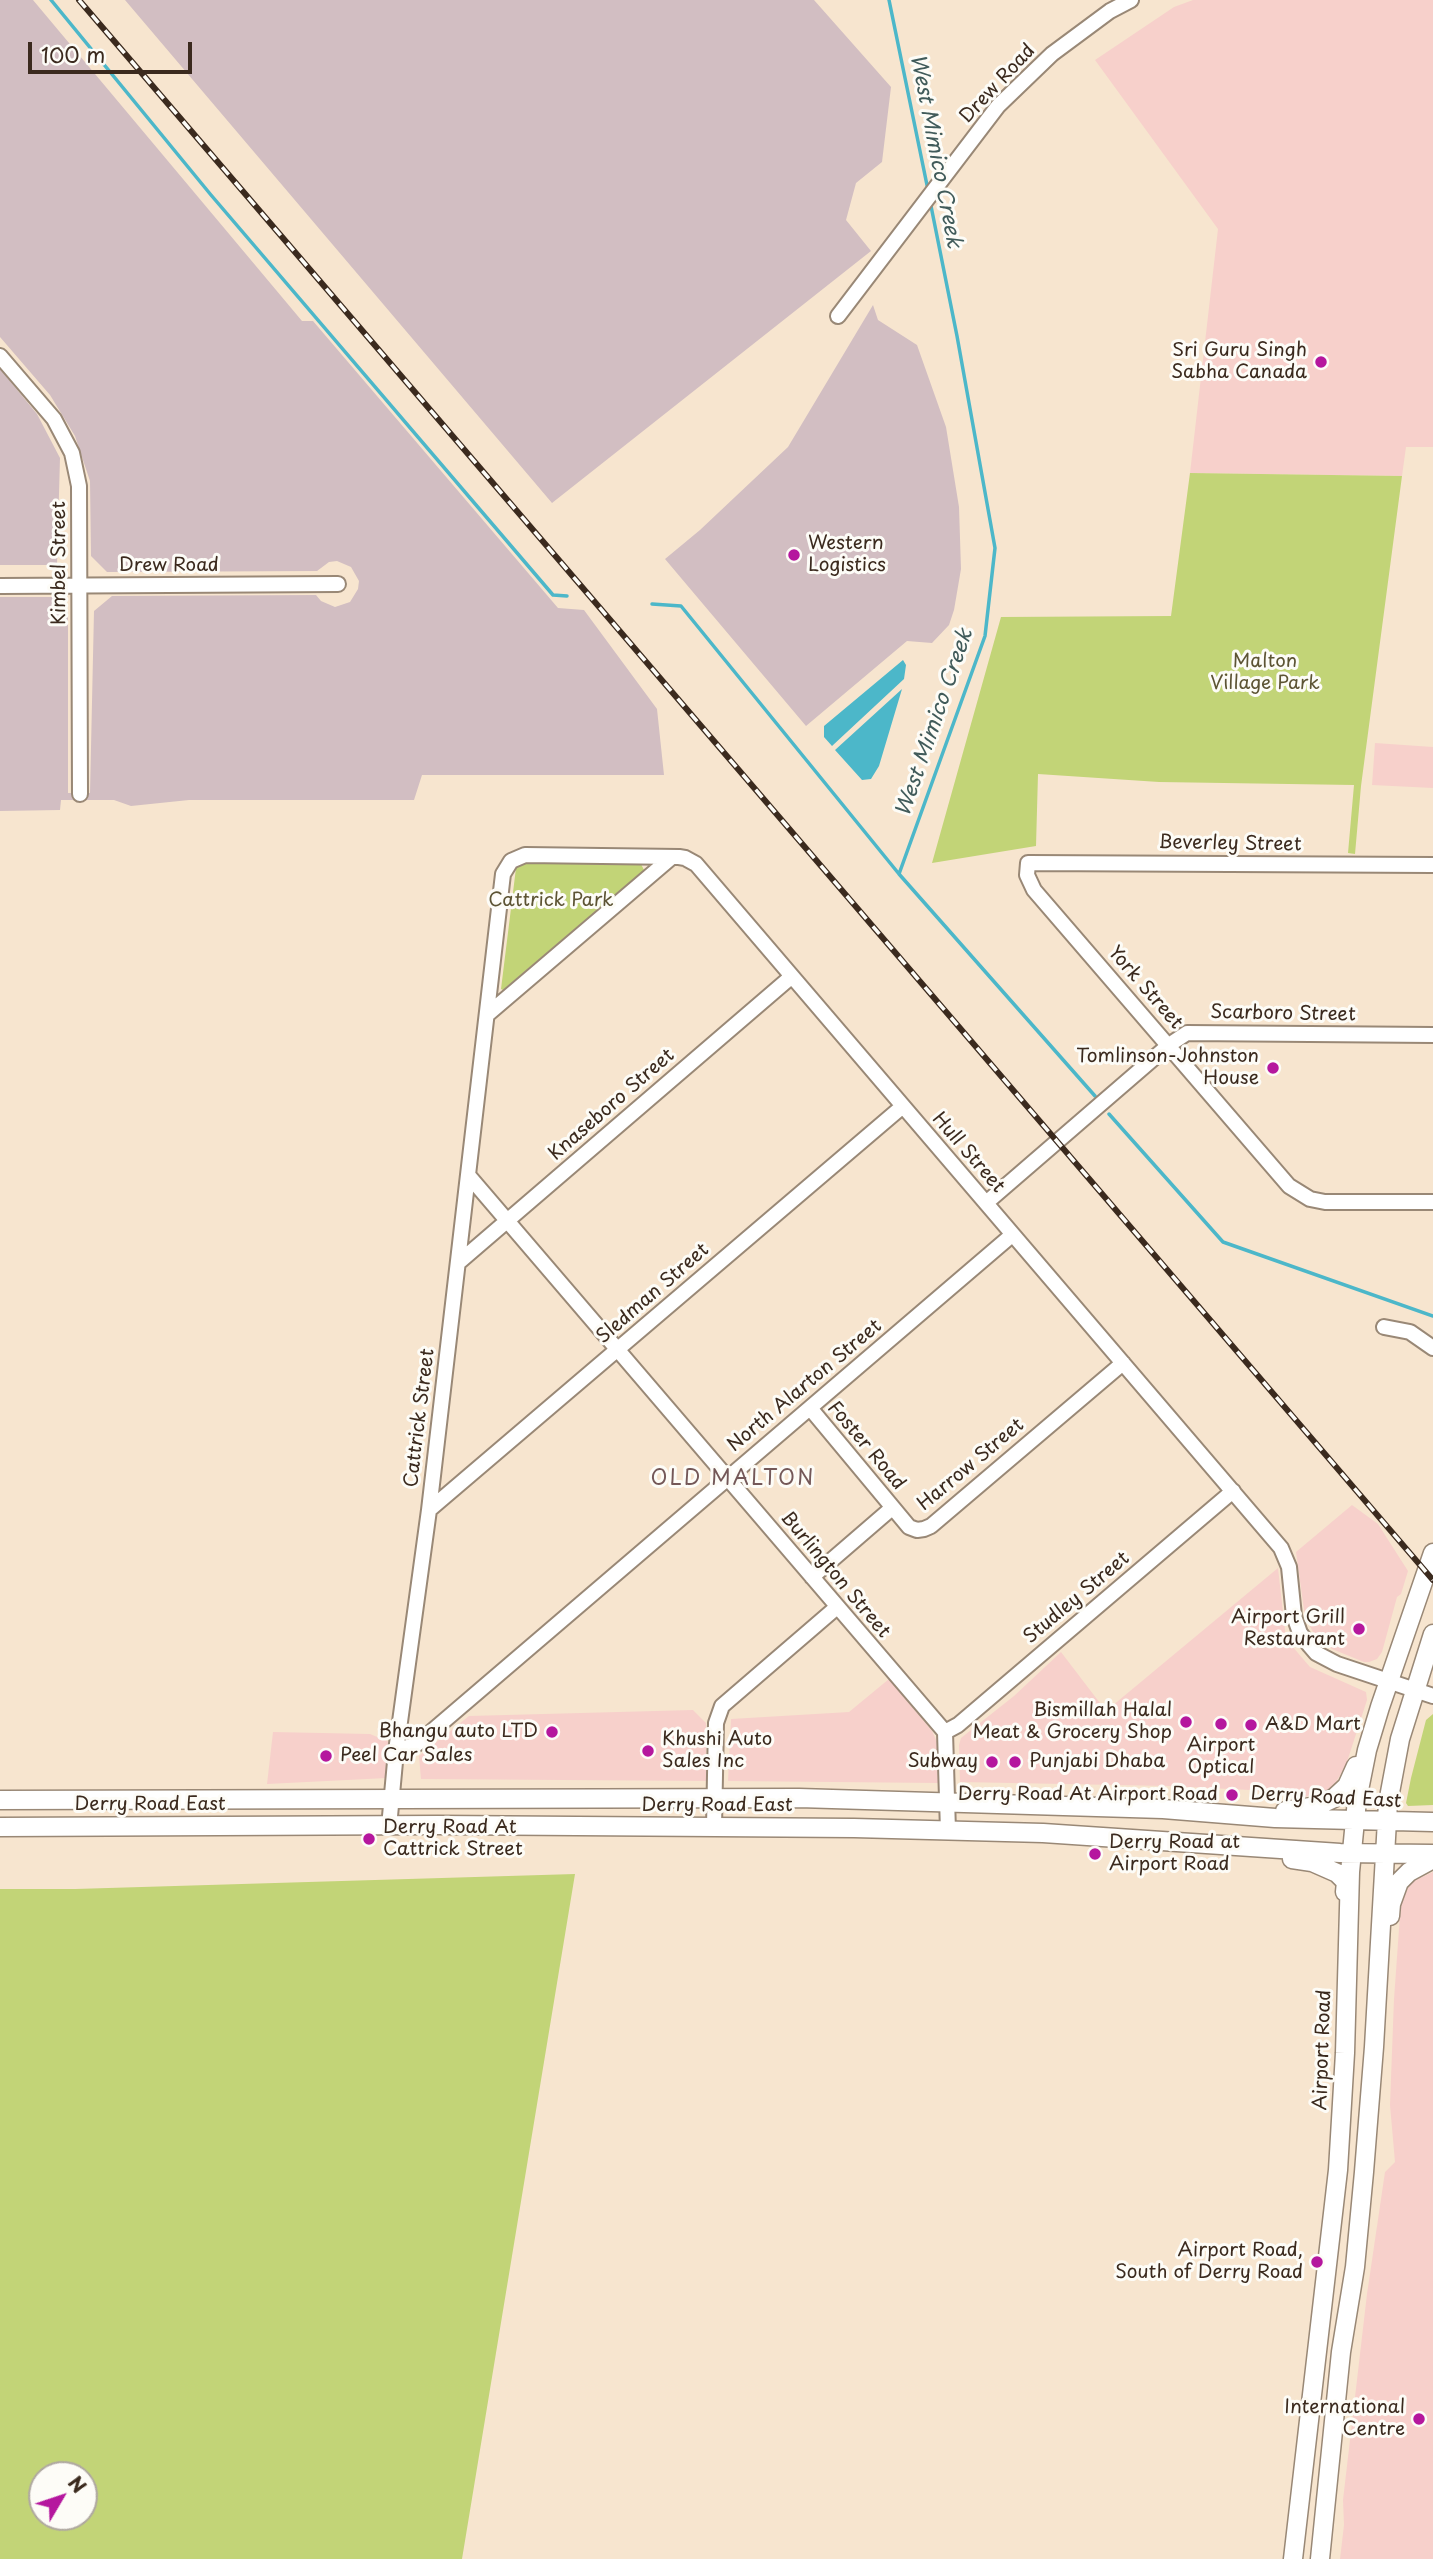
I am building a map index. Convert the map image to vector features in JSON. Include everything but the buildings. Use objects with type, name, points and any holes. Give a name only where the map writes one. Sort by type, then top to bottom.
[{"type":"main road","name":"Airport Road","points":[[1293,2559],[1338,2170],[1352,1853],[1360,1783],[1388,1682],[1433,1553]]},
{"type":"main road","points":[[1320,2559],[1341,2352],[1355,2267],[1363,2186],[1386,1822],[1400,1739],[1433,1634]]},
{"type":"main road","points":[[1275,1818],[1287,1810],[1317,1806],[1334,1798],[1347,1786],[1362,1753],[1367,1750]]},
{"type":"main road","name":"Derry Road East","points":[[0,1800],[715,1798],[1178,1809],[1275,1818],[1433,1822]]},
{"type":"main road","points":[[288,1826],[289,1799]]},
{"type":"main road","name":"Derry Road East","points":[[0,1827],[714,1826],[1042,1833],[1352,1853],[1433,1854]]},
{"type":"main road","points":[[1251,1846],[1263,1857],[1306,1860],[1342,1877],[1346,1882],[1343,1967],[1347,1971]]},
{"type":"main road","points":[[1378,1972],[1388,1959],[1391,1904],[1399,1882],[1409,1872],[1433,1859]]},
{"type":"street","name":"Drew Road","points":[[838,316],[998,106],[1052,54],[1110,11],[1131,0]]},
{"type":"street","name":"Kimbel Street","points":[[0,356],[54,419],[72,453],[79,486],[79,794]]},
{"type":"street","name":"Drew Road","points":[[0,586],[338,584]]},
{"type":"street","name":"Hull Street","points":[[488,1014],[503,874],[511,861],[525,855],[672,857],[685,858],[696,864],[1284,1552],[1289,1567],[1294,1616],[1300,1633],[1316,1653],[1337,1664],[1433,1696]]},
{"type":"street","points":[[488,1014],[672,857]]},
{"type":"street","name":"Beverley Street","points":[[1028,863],[1433,865]]},
{"type":"street","name":"York Street","points":[[1028,863],[1027,875],[1034,890],[1289,1186],[1325,1202],[1433,1202]]},
{"type":"street","name":"Knaseboro Street","points":[[458,1263],[791,977]]},
{"type":"street","name":"Cattrick Street","points":[[389,1827],[396,1751],[429,1510],[488,1014]]},
{"type":"street","name":"Scarboro Street","points":[[986,1203],[1169,1045],[1187,1033],[1433,1035]]},
{"type":"street","name":"Sledman Street","points":[[429,1510],[903,1106]]},
{"type":"street","name":"Burlington Street","points":[[468,1175],[945,1732]]},
{"type":"street","name":"North Alarton Street","points":[[396,1751],[417,1744],[1013,1235]]},
{"type":"street","points":[[1384,1327],[1410,1332],[1433,1348]]},
{"type":"street","name":"Harrow Street","points":[[812,1577],[892,1508],[909,1527],[917,1530],[931,1526],[1122,1363]]},
{"type":"street","name":"Foster Road","points":[[810,1408],[892,1508]]},
{"type":"street","name":"Studley Street","points":[[945,1732],[958,1725],[1233,1491]]},
{"type":"street","points":[[714,1826],[716,1723],[722,1706],[837,1607]]},
{"type":"street","points":[[945,1732],[948,1831]]},
{"type":"shaded area","points":[[0,0],[33,0],[302,321],[313,321],[558,608],[584,610],[657,709],[664,775],[422,775],[414,800],[189,800],[131,806],[114,800],[61,800],[60,810],[0,811],[0,597],[56,597],[68,612],[68,793],[90,793],[94,611],[112,596],[316,595],[321,601],[335,607],[350,602],[358,589],[359,581],[351,567],[337,561],[329,562],[317,571],[107,572],[91,556],[90,481],[75,436],[50,395],[0,337]]},
{"type":"shaded area","points":[[125,0],[814,0],[891,87],[882,162],[856,183],[846,220],[871,251],[552,503]]},
{"type":"shaded area","points":[[1193,0],[1433,0],[1433,447],[1406,447],[1402,476],[1190,473],[1218,229],[1095,60],[1174,7]]},
{"type":"shaded area","points":[[873,305],[878,320],[917,345],[946,427],[959,507],[961,569],[949,625],[932,643],[907,641],[806,726],[665,559],[700,530],[788,447]]},
{"type":"shaded area","points":[[0,369],[37,414],[60,458],[57,565],[0,565]]},
{"type":"shaded area","points":[[1375,743],[1433,747],[1433,788],[1372,785]]},
{"type":"shaded area","points":[[1352,1505],[1378,1524],[1408,1571],[1401,1594],[1397,1597],[1382,1652],[1377,1659],[1369,1662],[1332,1649],[1313,1632],[1305,1617],[1296,1552]]},
{"type":"shaded area","points":[[1278,1568],[1286,1639],[1310,1667],[1366,1692],[1367,1700],[1346,1765],[1333,1787],[1301,1798],[1250,1790],[1168,1786],[960,1782],[961,1738],[1014,1696],[1061,1652],[1106,1711]]},
{"type":"shaded area","points":[[889,1679],[932,1731],[937,1742],[939,1783],[728,1781],[731,1719],[849,1712]]},
{"type":"shaded area","points":[[693,1710],[706,1723],[706,1781],[421,1779],[419,1756],[469,1716]]},
{"type":"shaded area","points":[[273,1732],[370,1734],[392,1743],[387,1778],[267,1784]]},
{"type":"shaded area","points":[[1433,1872],[1433,2559],[1340,2559],[1344,2525],[1343,2500],[1367,2294],[1385,2172],[1395,2162],[1390,2105],[1401,1901],[1411,1882]]},
{"type":"green space","name":"Malton Village Park","points":[[1190,473],[1402,476],[1361,786],[1355,854],[1348,853],[1354,785],[1159,782],[1038,774],[1036,846],[932,863],[1001,617],[1171,616]]},
{"type":"green space","name":"Cattrick Park","points":[[522,863],[641,864],[644,870],[503,990],[516,868]]},
{"type":"green space","points":[[1433,1714],[1433,1805],[1408,1806],[1406,1803],[1411,1778],[1426,1720]]},
{"type":"green space","points":[[575,1874],[462,2559],[0,2559],[0,1889]]},
{"type":"water","points":[[903,660],[906,665],[904,679],[832,746],[824,737],[824,726]]},
{"type":"water","points":[[902,689],[879,766],[871,779],[862,780],[835,750]]},
{"type":"waterway","points":[[51,0],[211,195],[553,595],[567,596]]},
{"type":"waterway","name":"West Mimico Creek","points":[[889,0],[928,190]]},
{"type":"waterway","name":"West Mimico Creek","points":[[899,874],[985,636],[995,548],[930,201]]},
{"type":"waterway","points":[[652,604],[681,606],[899,874],[1095,1096]]},
{"type":"waterway","name":"West Mimico Creek","points":[[1109,1114],[1223,1242],[1433,1316]]},
{"type":"railway","points":[[79,0],[1433,1580]]},
{"type":"place","name":"Sri Guru Singh Sabha Canada","points":[[1321,362]]},
{"type":"place","name":"Western Logistics","points":[[794,555]]},
{"type":"place","name":"Tomlinson-Johnston House","points":[[1273,1068]]},
{"type":"place","name":"Airport Grill Restaurant","points":[[1359,1629]]},
{"type":"place","name":"Bismillah Halal Meat & Grocery Shop","points":[[1186,1722]]},
{"type":"place","name":"Airport Optical","points":[[1221,1724]]},
{"type":"place","name":"A&D Mart","points":[[1251,1725]]},
{"type":"place","name":"Bhangu auto LTD","points":[[552,1732]]},
{"type":"place","name":"Khushi Auto Sales Inc","points":[[648,1751]]},
{"type":"place","name":"Peel Car Sales","points":[[326,1756]]},
{"type":"place","name":"Subway","points":[[992,1762]]},
{"type":"place","name":"Punjabi Dhaba","points":[[1015,1762]]},
{"type":"place","name":"Derry Road At Airport Road","points":[[1232,1795]]},
{"type":"place","name":"Derry Road At Cattrick Street","points":[[369,1839]]},
{"type":"place","name":"Derry Road at Airport Road","points":[[1095,1854]]},
{"type":"place","name":"Airport Road, South of Derry Road","points":[[1317,2262]]},
{"type":"place","name":"International Centre","points":[[1419,2419]]},
{"type":"district","name":"OLD MALTON","points":[[733,1479]]}]
